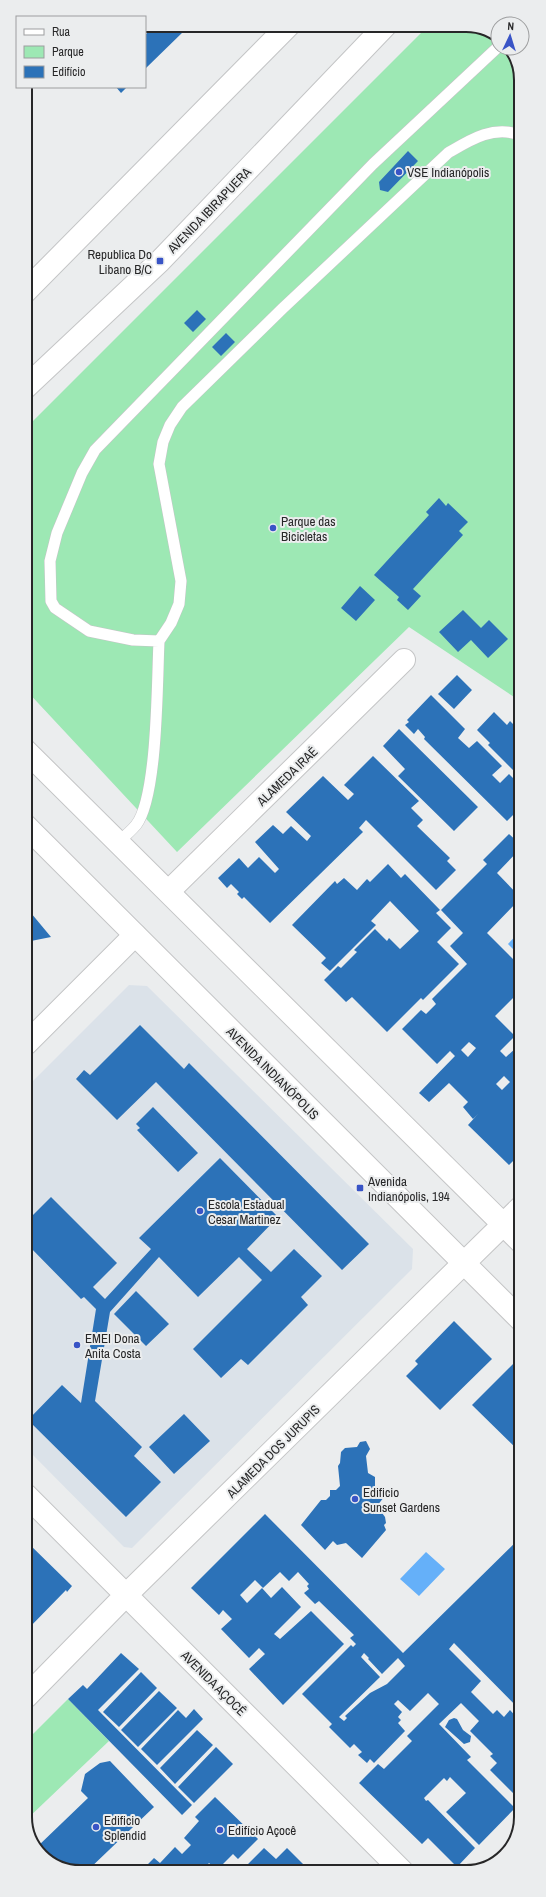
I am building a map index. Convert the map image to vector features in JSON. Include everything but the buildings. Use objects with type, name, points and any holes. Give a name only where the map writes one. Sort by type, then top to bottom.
[{"type":"main road","points":[[32,285],[282,32]]},
{"type":"main road","name":"AVENIDA IBIRAPUERA","points":[[32,381],[160,261],[379,32]]},
{"type":"main road","name":"ALAMEDA IRAÉ","points":[[169,891],[404,660]]},
{"type":"main road","points":[[32,757],[169,891],[514,1235]]},
{"type":"main road","name":"AVENIDA INDIANÓPOLIS","points":[[32,831],[514,1313]]},
{"type":"main road","points":[[32,1038],[136,935]]},
{"type":"main road","name":"ALAMEDA DOS JURUPIS","points":[[32,1690],[126,1595],[514,1214]]},
{"type":"main road","name":"AVENIDA AÇOCÊ","points":[[32,1501],[396,1865]]},
{"type":"lane","points":[[158,641],[133,640],[88,631],[55,608],[51,601],[50,561],[57,533],[88,462],[95,450],[373,164],[490,54]]},
{"type":"lane","points":[[118,842],[136,825],[144,809],[149,784],[156,702],[158,641],[171,623],[179,604],[181,581],[159,464],[163,442],[170,424],[182,407],[282,309],[448,153],[474,138],[493,132],[514,132]]},
{"type":"shaded area","name":"Escola Estadual Cesar Martinez","points":[[129,985],[147,986],[413,1249],[412,1269],[132,1548],[124,1547],[32,1454],[32,1082]]},
{"type":"green space","name":"Parque das Bicicletas","points":[[422,32],[469,32],[490,38],[490,56],[508,56],[513,71],[514,80],[514,697],[409,627],[177,852],[32,697],[32,422]]},
{"type":"green space","points":[[68,1699],[109,1741],[32,1814],[32,1735]]},
{"type":"water","points":[[514,938],[514,950],[508,944]]},
{"type":"water","points":[[426,1552],[445,1569],[419,1596],[400,1579]]},
{"type":"place","name":"VSE Indianópolis","points":[[399,172]]},
{"type":"place","name":"Republica Do Libano B/C","points":[[160,261]]},
{"type":"place","name":"Parque das Bicicletas","points":[[273,528]]},
{"type":"place","name":"Avenida Indianópolis, 194","points":[[360,1188]]},
{"type":"place","name":"Escola Estadual Cesar Martinez","points":[[200,1211]]},
{"type":"place","name":"EMEI Dona Anita Costa","points":[[77,1345]]},
{"type":"place","name":"Edificio Sunset Gardens","points":[[355,1499]]},
{"type":"place","name":"Edificio Splendid","points":[[96,1827]]},
{"type":"place","name":"Edifício Açocê","points":[[220,1830]]}]
